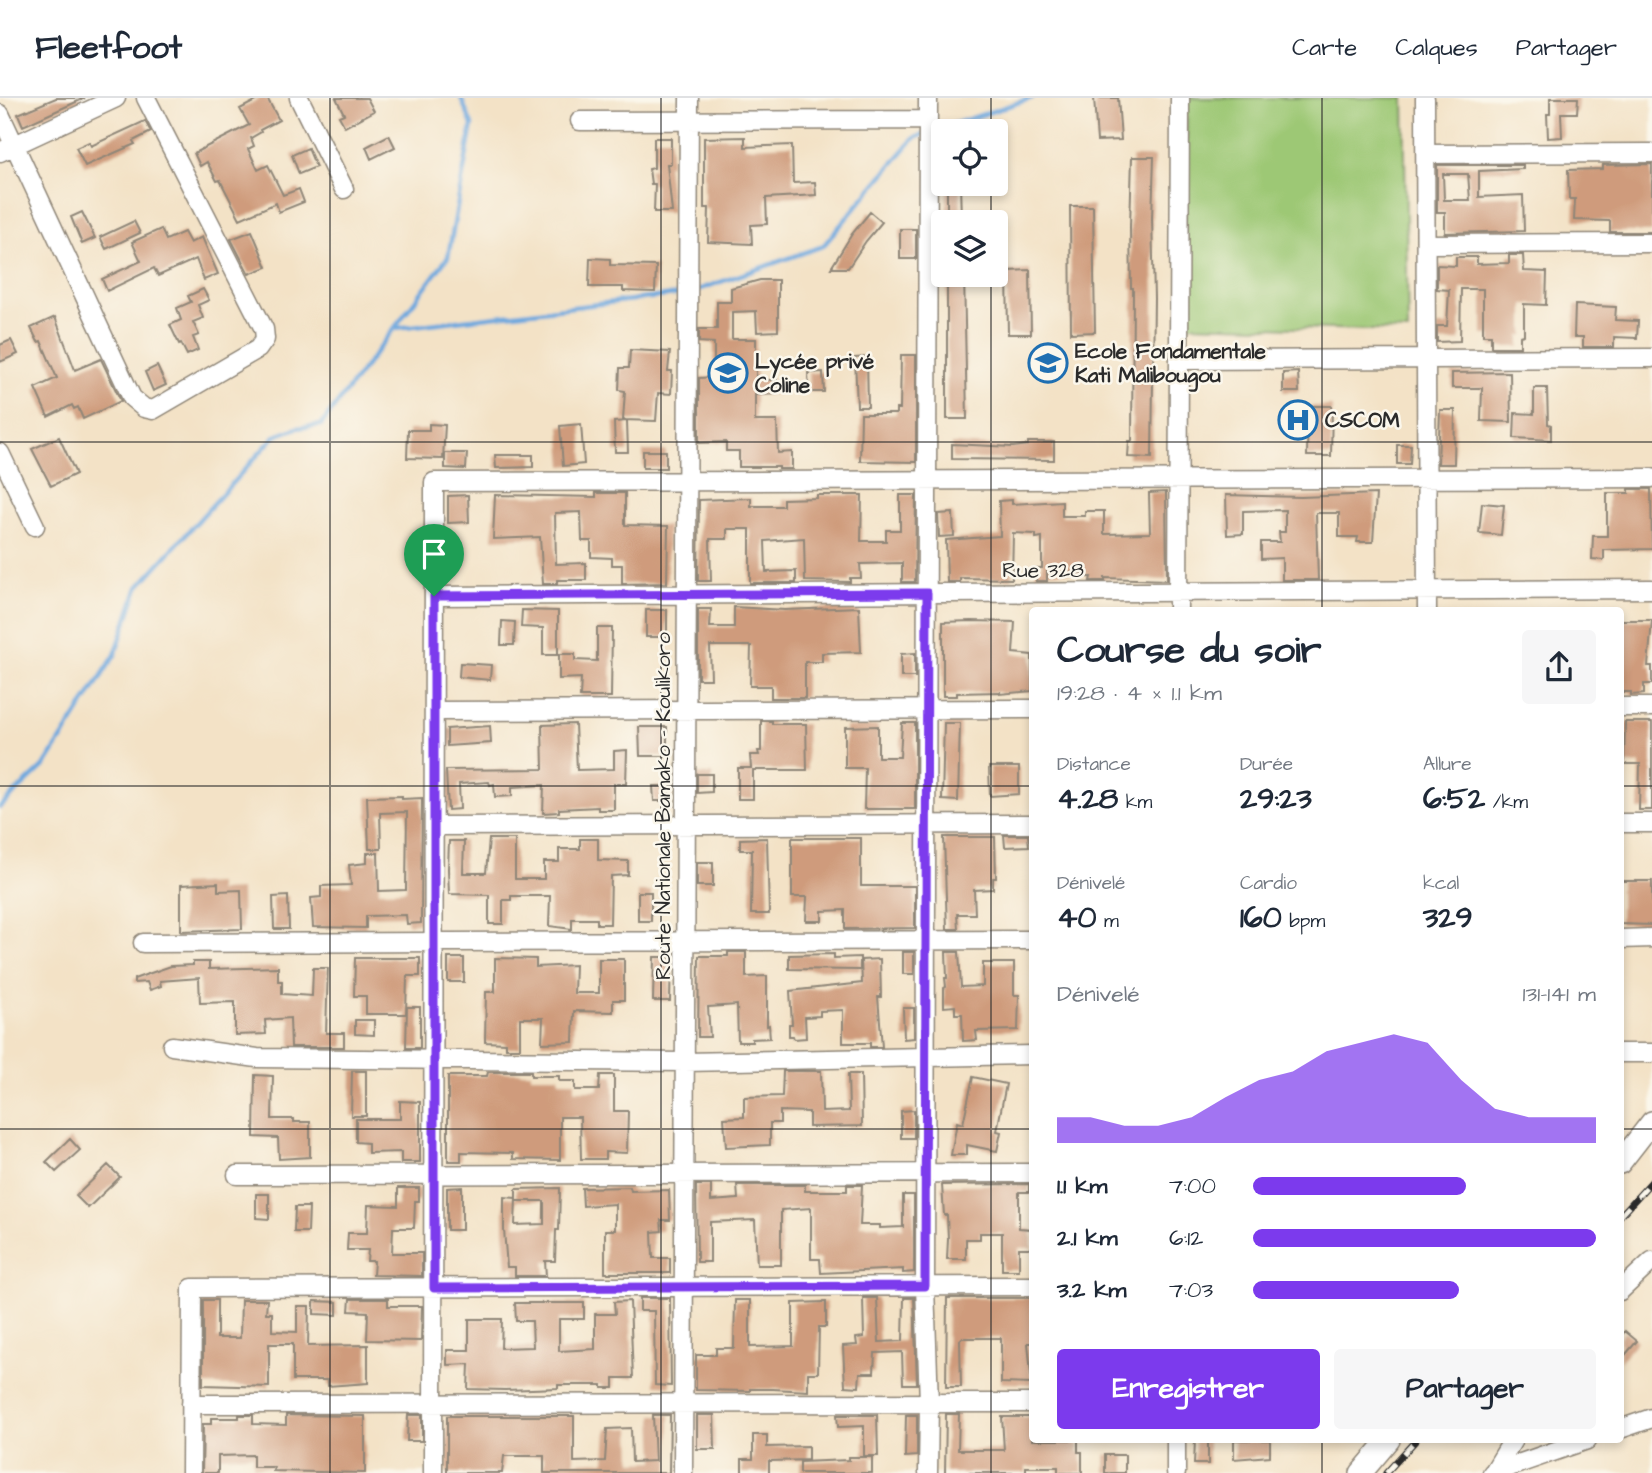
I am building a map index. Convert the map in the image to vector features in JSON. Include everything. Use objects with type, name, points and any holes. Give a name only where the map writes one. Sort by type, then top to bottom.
[{"type":"street","points":[[7,148],[116,98]]},
{"type":"street","points":[[0,114],[7,148],[132,398],[144,408],[153,410],[258,349],[265,339],[264,329],[146,98]]},
{"type":"street","points":[[299,98],[344,189]]},
{"type":"street","name":"Route Nationale Bamako - Koulikoro","points":[[683,1473],[689,98]]},
{"type":"street","points":[[928,98],[925,1173],[928,1473]]},
{"type":"street","points":[[1178,607],[1180,98]]},
{"type":"street","points":[[1426,98],[1427,607]]},
{"type":"street","points":[[580,121],[928,120]]},
{"type":"street","points":[[1426,154],[1652,153]]},
{"type":"street","points":[[1426,244],[1652,243]]},
{"type":"street","points":[[1179,360],[1652,358]]},
{"type":"street","points":[[0,453],[35,526]]},
{"type":"street","points":[[433,1473],[434,482],[1652,478]]},
{"type":"street","name":"Rue 328","points":[[434,596],[1652,589]]},
{"type":"street","points":[[1624,707],[1652,707]]},
{"type":"street","points":[[434,711],[1029,709]]},
{"type":"street","points":[[1624,823],[1652,823]]},
{"type":"street","points":[[434,826],[1029,824]]},
{"type":"street","points":[[1624,939],[1652,939]]},
{"type":"street","points":[[143,943],[1029,940]]},
{"type":"street","points":[[172,1046],[257,1058],[685,1062],[1029,1055]]},
{"type":"street","points":[[1624,1053],[1652,1053]]},
{"type":"street","points":[[1624,1158],[1652,1122]]},
{"type":"street","points":[[237,1175],[1029,1173]]},
{"type":"street","points":[[1624,1286],[1652,1261]]},
{"type":"street","points":[[191,1473],[192,1288],[1029,1286]]},
{"type":"street","points":[[191,1404],[1029,1403]]},
{"type":"street","points":[[1624,1428],[1652,1418]]},
{"type":"street","points":[[1176,1443],[1176,1473]]},
{"type":"street","points":[[1361,1473],[1386,1443]]},
{"type":"street","points":[[1493,1473],[1511,1443]]},
{"type":"street","points":[[1493,1473],[1578,1443]]},
{"type":"green space","points":[[1187,98],[1404,98],[1408,331],[1184,325]]},
{"type":"building","points":[[56,98],[85,98],[23,126],[18,114]]},
{"type":"building","points":[[261,98],[267,98],[279,120],[251,138],[254,146],[248,149],[258,170],[268,165],[283,195],[299,189],[304,202],[279,212],[276,203],[240,219],[220,180],[217,181],[207,162],[200,166],[194,153],[249,125],[240,109]]},
{"type":"building","points":[[336,98],[367,98],[374,111],[345,127],[339,116],[344,114]]},
{"type":"building","points":[[1094,98],[1118,98],[1121,140],[1097,141]]},
{"type":"building","points":[[1550,98],[1578,98],[1577,113],[1561,113],[1562,137],[1548,138],[1547,114],[1550,114]]},
{"type":"building","points":[[145,121],[151,132],[133,141],[135,144],[85,166],[76,148],[89,142],[91,146]]},
{"type":"building","points":[[389,135],[395,147],[371,159],[366,147]]},
{"type":"building","points":[[745,137],[745,147],[792,145],[793,183],[815,182],[816,195],[766,198],[767,224],[751,225],[752,244],[708,242],[709,208],[704,208],[704,138]]},
{"type":"building","points":[[654,138],[671,138],[671,164],[667,164],[672,212],[654,212],[655,184],[651,184],[649,169],[654,168]]},
{"type":"building","points":[[308,148],[316,167],[299,174],[292,155]]},
{"type":"building","points":[[1132,157],[1154,157],[1152,458],[1128,457],[1129,441],[1132,441]]},
{"type":"building","points":[[1652,164],[1652,232],[1610,232],[1610,221],[1574,220],[1575,199],[1569,199],[1568,170],[1603,169],[1603,165]]},
{"type":"building","points":[[1437,165],[1523,165],[1523,169],[1479,171],[1479,197],[1523,195],[1524,231],[1445,233],[1445,212],[1437,212]],"holes":[[[1443,174],[1468,174],[1470,200],[1444,200]]]},
{"type":"building","points":[[947,196],[960,196],[961,210],[947,210]]},
{"type":"building","points":[[1070,206],[1093,206],[1095,332],[1071,333]]},
{"type":"building","points":[[82,212],[95,238],[82,244],[71,217]]},
{"type":"building","points":[[870,212],[882,222],[848,268],[831,268],[852,234]]},
{"type":"building","points":[[134,221],[140,233],[106,249],[100,237]]},
{"type":"building","points":[[161,229],[166,240],[184,232],[190,243],[202,237],[218,274],[204,280],[196,259],[158,276],[154,268],[107,291],[102,279],[141,261],[132,242]]},
{"type":"building","points":[[900,229],[916,229],[916,259],[900,259]]},
{"type":"building","points":[[252,231],[267,267],[249,274],[231,239]]},
{"type":"building","points":[[1509,255],[1523,255],[1524,271],[1547,272],[1546,305],[1524,304],[1524,335],[1520,336],[1520,347],[1491,347],[1491,335],[1483,335],[1483,289],[1461,289],[1460,341],[1437,342],[1437,326],[1447,326],[1449,290],[1437,289],[1437,265],[1456,266],[1456,257],[1477,257],[1477,264],[1509,263]]},
{"type":"building","points":[[590,258],[610,259],[610,265],[656,266],[655,292],[623,291],[623,287],[589,287]]},
{"type":"building","points":[[1030,270],[1031,334],[1008,334],[1008,271]]},
{"type":"building","points":[[760,280],[778,280],[778,331],[757,332],[756,311],[732,312],[732,339],[756,339],[756,380],[777,380],[778,394],[755,395],[755,421],[777,421],[778,453],[792,452],[792,469],[739,467],[739,451],[726,451],[726,442],[699,443],[699,378],[714,377],[714,343],[699,342],[699,329],[717,329],[717,302],[731,302],[731,288]]},
{"type":"building","points":[[947,287],[964,287],[967,419],[947,419]]},
{"type":"building","points":[[203,289],[209,300],[198,305],[203,318],[193,322],[199,335],[193,337],[198,350],[187,355],[170,325],[181,320],[177,308],[191,302],[188,296]]},
{"type":"building","points":[[1575,305],[1616,307],[1615,320],[1638,321],[1637,338],[1614,337],[1614,347],[1583,347],[1583,337],[1574,337]]},
{"type":"building","points":[[55,317],[75,370],[101,359],[121,401],[83,419],[78,407],[74,409],[72,405],[48,417],[35,388],[57,378],[41,341],[38,342],[31,328]]},
{"type":"building","points":[[11,340],[18,354],[0,362],[0,345]]},
{"type":"building","points":[[630,350],[670,352],[668,371],[672,371],[671,394],[658,393],[656,421],[623,420],[625,391],[619,390],[620,368],[629,368]]},
{"type":"building","points":[[901,355],[916,355],[916,462],[860,461],[861,414],[896,414],[896,409],[900,409]]},
{"type":"building","points":[[867,357],[868,407],[857,407],[855,358]]},
{"type":"building","points":[[157,366],[166,385],[153,391],[145,372]]},
{"type":"building","points":[[823,372],[824,392],[809,392],[808,373]]},
{"type":"building","points":[[1298,372],[1299,392],[1283,392],[1283,373]]},
{"type":"building","points":[[1510,372],[1511,422],[1481,421],[1482,388],[1452,388],[1452,373]]},
{"type":"building","points":[[1534,388],[1547,388],[1551,440],[1514,438],[1515,413],[1534,414]]},
{"type":"building","points":[[1308,406],[1332,406],[1331,456],[1307,456]]},
{"type":"building","points":[[1440,410],[1455,410],[1454,464],[1438,464]]},
{"type":"building","points":[[627,421],[628,452],[615,452],[614,422]]},
{"type":"building","points":[[429,424],[445,425],[443,459],[407,458],[408,430],[429,430]]},
{"type":"building","points":[[581,424],[584,464],[563,466],[560,426]]},
{"type":"building","points":[[59,437],[76,474],[51,486],[32,449]]},
{"type":"building","points":[[1028,442],[1054,442],[1054,460],[952,459],[952,444],[1013,447],[1028,445]]},
{"type":"building","points":[[1397,445],[1411,445],[1410,464],[1397,464]]},
{"type":"building","points":[[643,451],[666,451],[666,468],[643,468]]},
{"type":"building","points":[[445,453],[467,453],[466,469],[445,468]]},
{"type":"building","points":[[495,455],[533,455],[533,467],[496,468]]},
{"type":"building","points":[[1629,489],[1651,489],[1652,549],[1604,550],[1604,560],[1592,559],[1593,536],[1607,536],[1607,493],[1629,493]]},
{"type":"building","points":[[1166,492],[1167,580],[1105,578],[1105,581],[1090,581],[1091,577],[1086,577],[1086,573],[1047,572],[1047,581],[1036,581],[1035,568],[1042,568],[1042,537],[1036,538],[1036,534],[1013,533],[1012,579],[960,578],[960,582],[947,582],[946,540],[1000,536],[999,501],[1012,500],[1012,504],[1062,501],[1062,516],[1085,516],[1085,511],[1104,511],[1104,534],[1150,533],[1149,493]]},
{"type":"building","points":[[596,493],[625,493],[625,525],[668,526],[667,583],[622,584],[622,565],[612,565],[612,558],[591,557],[591,541],[582,541],[581,512],[555,513],[556,564],[586,563],[586,580],[557,580],[557,584],[543,584],[540,537],[493,539],[495,495],[596,497]]},
{"type":"building","points":[[1376,494],[1373,542],[1357,542],[1358,537],[1339,537],[1339,513],[1316,513],[1318,580],[1282,580],[1282,558],[1261,559],[1261,542],[1280,542],[1279,532],[1285,532],[1285,510],[1243,511],[1243,534],[1227,535],[1226,495],[1301,497]]},
{"type":"building","points":[[468,495],[469,522],[448,523],[448,496]]},
{"type":"building","points":[[817,495],[862,495],[861,541],[886,541],[886,530],[900,530],[900,495],[916,495],[915,582],[902,582],[902,563],[860,564],[861,578],[850,578],[850,582],[805,581],[804,538],[765,541],[766,572],[796,571],[796,583],[750,583],[750,529],[727,529],[727,539],[710,539],[711,581],[698,581],[699,500],[751,498],[751,506],[783,506],[783,499],[817,498]]},
{"type":"building","points":[[1482,503],[1504,505],[1501,535],[1479,533]]},
{"type":"building","points":[[953,513],[954,536],[939,537],[938,514]]},
{"type":"building","points":[[734,607],[785,610],[859,607],[861,652],[822,653],[822,662],[805,662],[805,698],[771,698],[771,686],[750,686],[751,646],[710,646],[711,679],[698,679],[698,609],[711,609],[710,627],[734,627]]},
{"type":"building","points":[[522,610],[558,611],[558,655],[543,655],[543,628],[521,627]]},
{"type":"building","points":[[646,610],[667,610],[667,637],[646,637]]},
{"type":"building","points":[[1624,620],[1652,620],[1648,666],[1652,666],[1652,684],[1644,684],[1644,694],[1631,695],[1631,692],[1624,692]]},
{"type":"building","points":[[502,621],[515,622],[514,645],[501,645]]},
{"type":"building","points":[[943,622],[1015,622],[1013,653],[1029,655],[1029,691],[957,693],[957,696],[943,696]]},
{"type":"building","points":[[597,628],[612,628],[611,697],[580,697],[581,678],[559,679],[559,654],[575,654],[575,660],[597,661]]},
{"type":"building","points":[[915,653],[915,677],[901,677],[901,654]]},
{"type":"building","points":[[460,663],[491,665],[490,680],[459,677]]},
{"type":"building","points":[[761,721],[772,721],[772,724],[806,724],[807,770],[753,770],[753,799],[738,799],[738,768],[751,768],[750,755],[759,755],[758,751],[761,751]]},
{"type":"building","points":[[1625,722],[1652,722],[1652,810],[1639,810],[1640,764],[1624,764]]},
{"type":"building","points":[[902,723],[915,723],[915,809],[864,809],[865,768],[845,768],[845,727],[878,726],[878,757],[900,757]]},
{"type":"building","points":[[944,723],[960,723],[958,801],[942,800]]},
{"type":"building","points":[[575,724],[577,770],[614,769],[614,751],[627,750],[626,784],[614,784],[614,810],[598,810],[598,807],[559,809],[559,812],[543,813],[544,785],[512,787],[512,796],[495,797],[494,784],[490,785],[489,782],[459,784],[460,809],[448,810],[446,770],[543,769],[542,725]]},
{"type":"building","points":[[490,726],[491,743],[447,746],[447,729]]},
{"type":"building","points":[[639,727],[667,727],[667,756],[640,756]]},
{"type":"building","points":[[989,767],[1019,767],[1019,794],[990,796]]},
{"type":"building","points":[[697,774],[712,774],[712,792],[697,793]]},
{"type":"building","points":[[653,786],[670,786],[671,801],[654,801]]},
{"type":"building","points":[[402,796],[402,799],[422,798],[421,923],[407,924],[406,915],[366,916],[366,928],[313,927],[311,898],[321,897],[321,886],[351,885],[349,865],[367,863],[367,853],[378,853],[379,891],[406,890],[407,812],[380,813],[381,849],[369,849],[367,797]]},
{"type":"building","points":[[1004,835],[1028,835],[1029,846],[1005,847]]},
{"type":"building","points":[[944,837],[995,837],[996,878],[993,878],[993,889],[974,890],[975,914],[957,914],[958,929],[947,929]]},
{"type":"building","points":[[767,838],[769,914],[751,914],[752,850],[740,850],[740,839]]},
{"type":"building","points":[[792,838],[861,838],[861,886],[915,886],[915,928],[845,929],[845,910],[822,911],[822,921],[806,921],[807,897],[792,897]]},
{"type":"building","points":[[489,839],[515,839],[515,879],[544,879],[544,862],[559,862],[559,849],[580,849],[580,839],[598,839],[598,860],[628,861],[628,875],[611,876],[610,924],[597,924],[597,919],[572,919],[572,929],[549,926],[550,896],[511,896],[511,900],[503,900],[503,924],[489,924],[489,895],[449,894],[448,869],[449,841],[464,841],[463,873],[486,873]]},
{"type":"building","points":[[697,862],[713,862],[713,886],[697,886]]},
{"type":"building","points":[[1624,881],[1652,881],[1652,925],[1624,924]]},
{"type":"building","points":[[218,883],[218,891],[241,890],[242,929],[181,931],[181,885]]},
{"type":"building","points":[[638,892],[651,892],[651,921],[638,921]]},
{"type":"building","points":[[288,896],[289,929],[274,929],[273,897]]},
{"type":"building","points":[[728,952],[746,952],[746,977],[767,976],[767,1026],[769,1025],[770,1038],[738,1042],[737,1005],[708,1007],[710,1037],[698,1037],[699,956],[728,956]]},
{"type":"building","points":[[903,952],[914,952],[914,974],[903,974]]},
{"type":"building","points":[[946,952],[959,952],[961,987],[983,986],[983,963],[1014,963],[1014,995],[1019,995],[1018,1030],[976,1031],[977,1040],[963,1041],[962,1014],[955,1014],[955,1006],[944,1007]]},
{"type":"building","points":[[834,954],[834,958],[860,957],[860,970],[789,969],[789,955]]},
{"type":"building","points":[[654,957],[671,957],[670,1001],[653,1001]]},
{"type":"building","points":[[355,958],[420,958],[420,976],[407,976],[406,1014],[366,1014],[366,996],[354,996]]},
{"type":"building","points":[[448,958],[464,958],[464,982],[448,982]]},
{"type":"building","points":[[495,958],[536,959],[536,967],[575,965],[574,993],[599,993],[599,959],[624,959],[624,1000],[613,1000],[613,1012],[574,1011],[573,1042],[542,1043],[543,1018],[520,1018],[520,1048],[506,1048],[506,1043],[485,1042],[486,992],[495,992]]},
{"type":"building","points":[[880,959],[881,997],[878,997],[882,1047],[870,1047],[870,1043],[843,1043],[843,1010],[820,1011],[820,1016],[805,1017],[806,1038],[794,1039],[789,1036],[789,1024],[792,1024],[790,991],[862,983],[861,960]]},
{"type":"building","points":[[193,962],[209,962],[209,969],[278,967],[282,994],[312,996],[313,968],[328,968],[326,1033],[344,1033],[344,1047],[291,1047],[290,1018],[265,1020],[266,1034],[235,1035],[235,1002],[200,1003],[199,978],[160,981],[161,986],[150,990],[147,982],[134,983],[134,979],[145,975],[171,966],[193,965]]},
{"type":"building","points":[[407,1007],[420,1007],[420,1048],[406,1048]]},
{"type":"building","points":[[903,1008],[914,1008],[914,1038],[904,1039]]},
{"type":"building","points":[[355,1020],[374,1020],[374,1035],[355,1034]]},
{"type":"building","points":[[352,1071],[366,1071],[366,1116],[351,1116]]},
{"type":"building","points":[[783,1071],[821,1071],[822,1112],[849,1111],[848,1074],[861,1074],[862,1126],[809,1127],[809,1112],[780,1111],[780,1123],[770,1123],[770,1145],[726,1147],[724,1118],[744,1117],[744,1097],[782,1096]]},
{"type":"building","points":[[488,1072],[531,1072],[531,1076],[559,1076],[559,1081],[575,1081],[575,1090],[599,1090],[600,1075],[614,1075],[614,1111],[628,1111],[627,1153],[605,1152],[605,1159],[581,1159],[580,1117],[560,1117],[560,1160],[513,1159],[513,1153],[461,1152],[461,1161],[448,1161],[448,1076],[487,1076]]},
{"type":"building","points":[[255,1075],[273,1076],[272,1119],[310,1122],[310,1157],[279,1159],[278,1138],[254,1137]]},
{"type":"building","points":[[973,1077],[1006,1084],[997,1131],[1001,1132],[997,1151],[967,1145],[967,1155],[951,1155],[957,1122],[963,1124]]},
{"type":"building","points":[[400,1101],[420,1102],[420,1162],[401,1162],[401,1152],[368,1153],[368,1143],[356,1142],[356,1119],[400,1119]]},
{"type":"building","points":[[914,1110],[914,1138],[901,1138],[901,1111]]},
{"type":"building","points":[[70,1139],[80,1150],[56,1172],[46,1162]]},
{"type":"building","points":[[108,1165],[120,1177],[88,1208],[76,1196]]},
{"type":"building","points":[[1029,1184],[1029,1192],[1019,1192],[1019,1228],[1029,1229],[1029,1248],[1019,1248],[1019,1270],[1002,1270],[1002,1233],[980,1233],[980,1239],[966,1239],[966,1259],[947,1259],[947,1215],[944,1215],[942,1185]]},
{"type":"building","points":[[696,1185],[711,1185],[711,1201],[738,1199],[737,1185],[805,1185],[805,1191],[847,1191],[847,1185],[862,1185],[860,1225],[880,1225],[880,1228],[903,1227],[903,1195],[914,1195],[914,1272],[903,1273],[903,1269],[821,1273],[820,1259],[811,1259],[811,1208],[781,1210],[781,1265],[757,1265],[755,1220],[710,1222],[710,1262],[697,1262]]},
{"type":"building","points":[[462,1187],[462,1230],[447,1230],[447,1188]]},
{"type":"building","points":[[630,1187],[631,1191],[669,1190],[670,1220],[661,1220],[662,1231],[652,1232],[653,1258],[670,1258],[670,1273],[605,1273],[605,1230],[615,1230],[615,1204],[583,1206],[582,1188]]},
{"type":"building","points":[[398,1188],[419,1188],[419,1201],[415,1201],[414,1228],[393,1228],[392,1253],[422,1253],[422,1276],[373,1275],[374,1261],[367,1261],[368,1250],[347,1250],[348,1233],[367,1233],[368,1205],[398,1206]]},
{"type":"building","points":[[560,1188],[555,1261],[545,1261],[546,1276],[515,1276],[515,1267],[507,1267],[504,1197],[516,1198],[516,1189]],"holes":[[[516,1198],[516,1201],[544,1201],[544,1224],[515,1225]]]},
{"type":"building","points":[[256,1194],[269,1194],[269,1219],[256,1218]]},
{"type":"building","points":[[295,1207],[309,1207],[308,1232],[294,1232]]},
{"type":"building","points":[[640,1298],[670,1298],[671,1386],[655,1385],[654,1311],[640,1311]]},
{"type":"building","points":[[863,1298],[877,1298],[879,1342],[903,1341],[904,1298],[914,1298],[917,1384],[903,1384],[902,1352],[875,1353],[874,1373],[860,1373],[859,1387],[845,1386],[843,1346],[857,1345],[856,1338],[864,1337]]},
{"type":"building","points":[[947,1298],[1029,1298],[1029,1384],[1001,1383],[1001,1338],[962,1338],[961,1387],[946,1387]]},
{"type":"building","points":[[350,1299],[388,1299],[388,1306],[422,1306],[421,1341],[367,1340],[368,1312],[349,1311]]},
{"type":"building","points":[[203,1300],[217,1300],[217,1338],[240,1338],[241,1300],[267,1300],[266,1313],[272,1313],[272,1331],[297,1332],[297,1306],[309,1306],[308,1346],[368,1345],[368,1383],[328,1386],[328,1380],[293,1380],[293,1344],[269,1344],[269,1387],[203,1385]]},
{"type":"building","points":[[735,1300],[750,1300],[750,1347],[793,1346],[793,1303],[826,1302],[826,1327],[819,1327],[818,1373],[808,1373],[808,1391],[696,1390],[696,1355],[716,1355],[716,1348],[734,1348]]},
{"type":"building","points":[[314,1301],[337,1302],[337,1315],[314,1314]]},
{"type":"building","points":[[630,1301],[633,1378],[614,1378],[614,1388],[602,1388],[602,1385],[558,1385],[558,1388],[468,1389],[469,1364],[447,1365],[447,1350],[469,1350],[469,1319],[502,1319],[501,1348],[533,1347],[532,1321],[516,1321],[515,1303],[584,1303],[584,1319],[559,1319],[559,1351],[595,1349],[595,1314],[615,1314],[614,1302]]},
{"type":"building","points":[[1624,1332],[1637,1341],[1624,1356]]},
{"type":"building","points":[[946,1414],[959,1414],[958,1450],[1004,1450],[1002,1417],[1029,1417],[1029,1443],[1078,1443],[1078,1452],[1082,1452],[1082,1473],[1058,1473],[1058,1467],[1026,1467],[1026,1473],[945,1473]]},
{"type":"building","points":[[239,1415],[253,1415],[253,1424],[286,1425],[286,1415],[365,1416],[365,1473],[273,1471],[274,1467],[253,1467],[253,1455],[218,1456],[218,1473],[202,1473],[203,1424],[211,1424],[211,1418],[239,1418]]},
{"type":"building","points":[[408,1415],[422,1415],[422,1441],[407,1441]]},
{"type":"building","points":[[653,1415],[670,1415],[669,1473],[544,1473],[544,1456],[504,1456],[502,1473],[447,1473],[447,1416],[574,1416],[574,1462],[605,1461],[607,1429],[631,1428],[632,1462],[655,1461]]},
{"type":"building","points":[[697,1415],[714,1415],[715,1449],[697,1449]]},
{"type":"building","points":[[837,1415],[877,1415],[878,1456],[864,1456],[864,1426],[838,1427]]},
{"type":"building","points":[[906,1415],[917,1415],[917,1456],[905,1457]]},
{"type":"building","points":[[753,1435],[767,1435],[767,1447],[808,1446],[808,1460],[769,1461],[769,1473],[742,1473],[742,1459],[753,1459]]},
{"type":"building","points":[[1195,1443],[1208,1443],[1208,1464],[1194,1464]]},
{"type":"building","points":[[1234,1443],[1270,1443],[1270,1456],[1234,1459]]},
{"type":"building","points":[[1105,1455],[1125,1455],[1125,1473],[1105,1473]]},
{"type":"building","points":[[849,1457],[872,1457],[872,1473],[800,1473],[800,1462],[849,1460]]},
{"type":"waterway","points":[[0,807],[45,765],[115,655],[138,587],[275,436],[297,428],[321,425],[448,257],[472,125],[461,98]]},
{"type":"waterway","points":[[969,119],[1032,98]]},
{"type":"waterway","points":[[692,292],[823,246],[914,138],[925,134]]},
{"type":"waterway","points":[[396,328],[683,294]]},
{"type":"railway","points":[[1624,1212],[1652,1181]]},
{"type":"railway","points":[[1386,1473],[1413,1443]]},
{"type":"place","name":"Ecole Fondamentale Kati Malibougou","points":[[1048,363]]},
{"type":"place","name":"Lycée privé Coline","points":[[728,373]]},
{"type":"place","name":"CSCOM","points":[[1298,420]]},
{"type":"route","points":[[927,593],[925,1286],[434,1288],[434,596],[927,593]]}]
